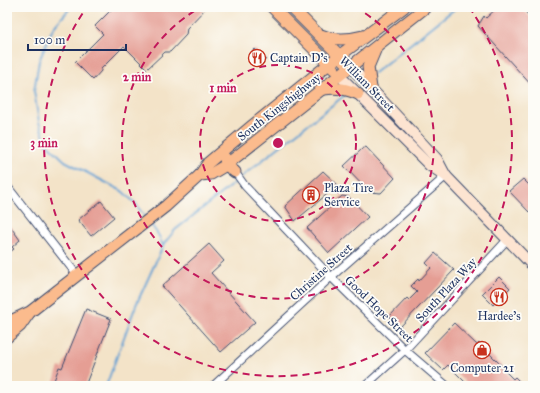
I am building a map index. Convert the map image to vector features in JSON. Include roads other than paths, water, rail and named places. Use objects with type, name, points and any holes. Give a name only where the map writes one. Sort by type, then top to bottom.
[{"type":"main road","name":"William Street","points":[[272,7],[430,166],[446,176],[533,266]]},
{"type":"main road","name":"William Street","points":[[291,7],[371,88],[437,159],[446,176]]},
{"type":"main road","name":"South Kingshighway","points":[[7,325],[15,319],[30,312],[166,206],[200,175],[208,163],[230,144],[339,56],[404,7]]},
{"type":"main road","name":"South Kingshighway","points":[[200,175],[211,174],[226,165],[351,68],[426,7]]},
{"type":"main road","points":[[318,33],[330,39],[352,39],[367,35]]},
{"type":"main road","points":[[310,80],[314,69],[315,60],[312,47]]},
{"type":"main road","points":[[371,88],[368,67],[376,47]]},
{"type":"main road","points":[[324,89],[334,87],[346,89],[358,94]]},
{"type":"main road","points":[[230,144],[225,155],[226,165],[235,172]]},
{"type":"main road","points":[[235,172],[234,167],[237,156]]},
{"type":"main road","name":"South Kingshighway","points":[[7,337],[20,326],[30,312]]},
{"type":"street","name":"Good Hope Street","points":[[235,172],[245,186],[331,277],[405,350],[447,386]]},
{"type":"street","name":"Christine Street","points":[[213,386],[331,277],[446,176]]},
{"type":"street","points":[[7,186],[77,275]]},
{"type":"street","name":"South Plaza Way","points":[[364,386],[405,350],[507,240]]},
{"type":"waterway","points":[[71,7],[53,28],[39,61],[34,91],[39,122],[46,143],[65,161],[122,191],[135,203],[145,217]]},
{"type":"waterway","points":[[374,73],[457,7]]},
{"type":"waterway","points":[[241,177],[345,95]]},
{"type":"waterway","points":[[163,245],[175,230],[238,180]]},
{"type":"waterway","points":[[106,386],[136,305],[163,246],[159,236],[150,223]]},
{"type":"place","name":"Captain D's","points":[[257,58]]},
{"type":"place","name":"Plaza Tire Service","points":[[311,195]]},
{"type":"place","name":"Hardee's","points":[[499,297]]},
{"type":"place","name":"Computer 21","points":[[482,350]]}]
